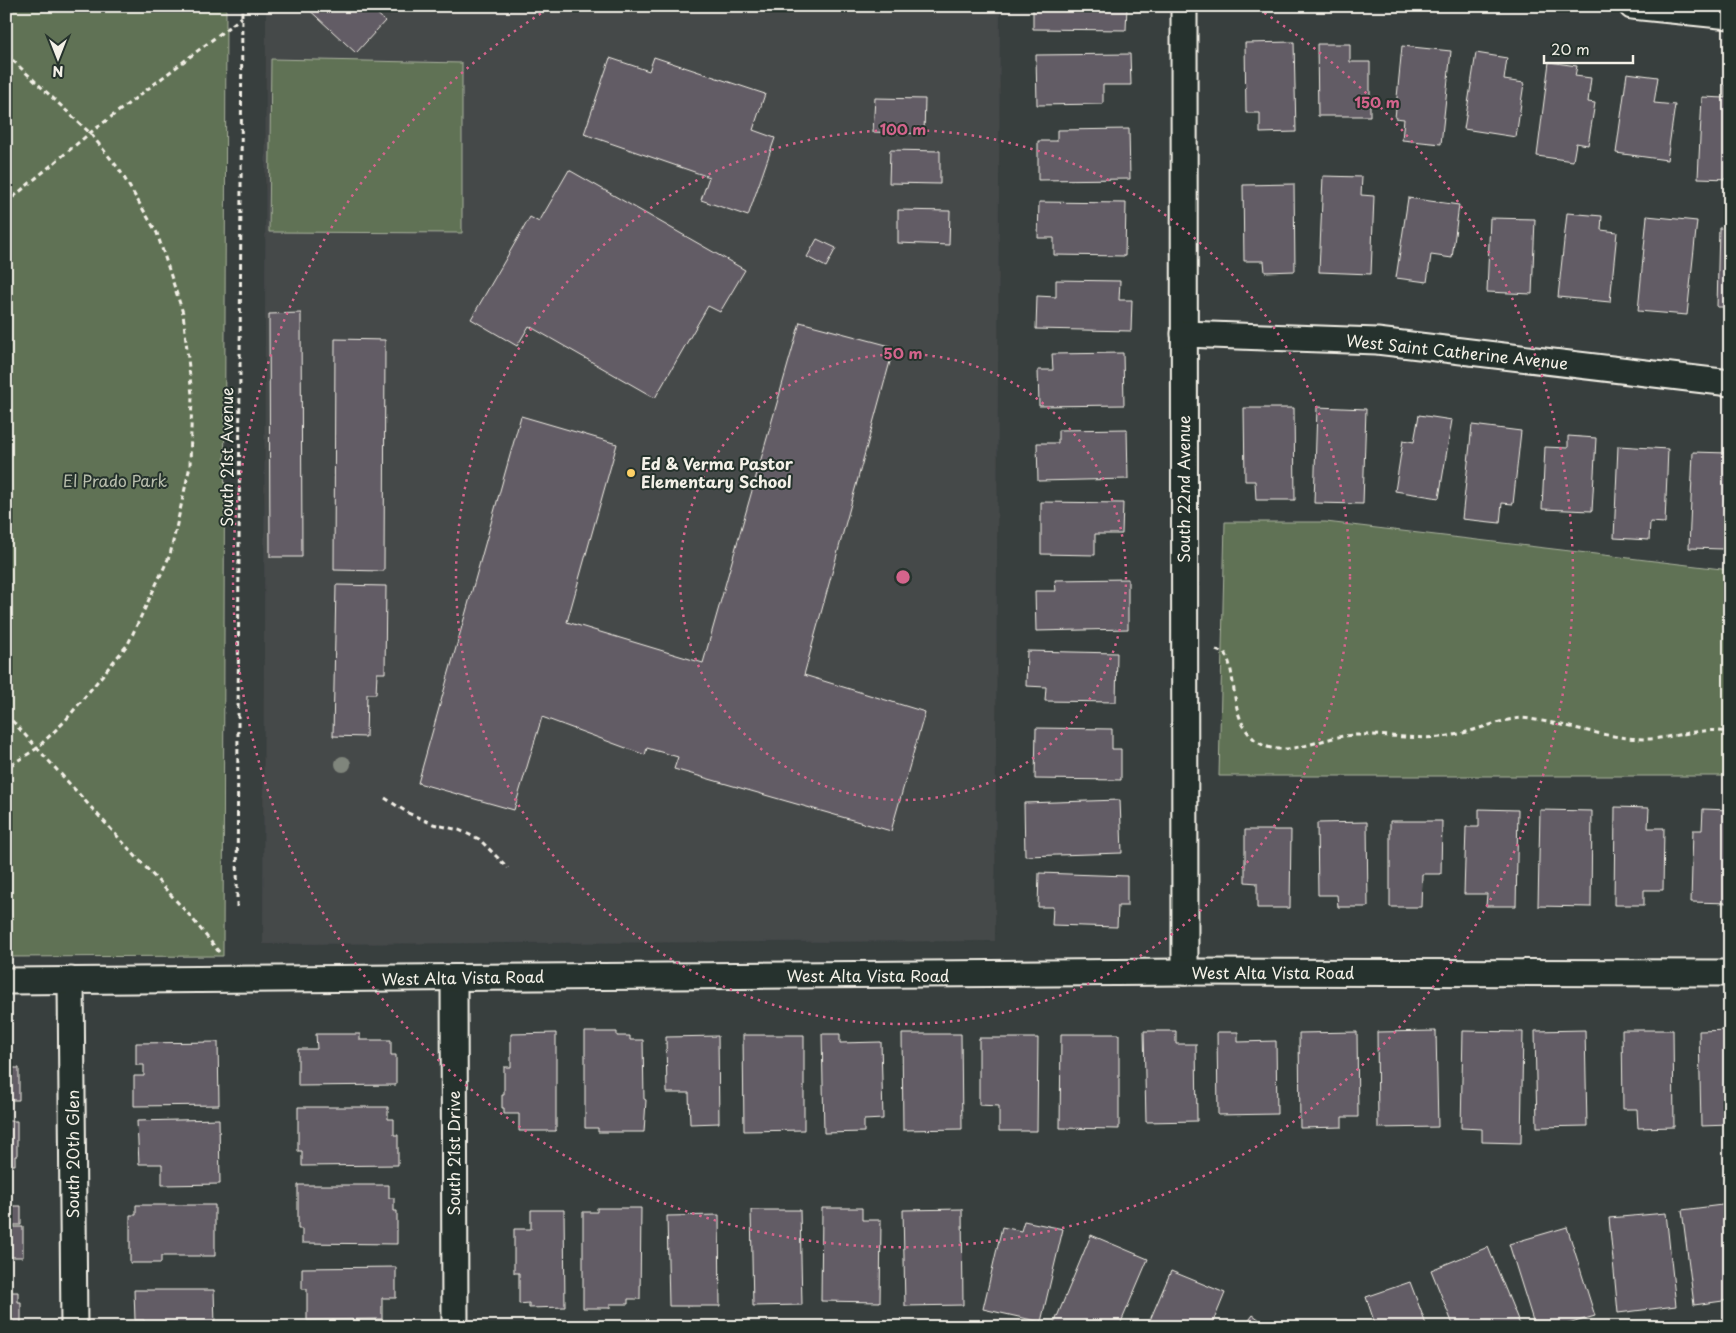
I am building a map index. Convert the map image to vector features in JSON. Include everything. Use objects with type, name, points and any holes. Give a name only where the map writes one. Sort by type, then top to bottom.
[{"type":"street","name":"South 22nd Avenue","points":[[1184,6],[1185,972]]},
{"type":"street","points":[[1647,7],[1730,16]]},
{"type":"street","name":"West Saint Catherine Avenue","points":[[1184,334],[1377,341],[1730,383]]},
{"type":"street","name":"West Alta Vista Road","points":[[6,980],[241,980],[1185,972],[1730,973]]},
{"type":"street","name":"South 21st Drive","points":[[454,978],[455,1327]]},
{"type":"street","name":"South 20th Glen","points":[[71,980],[74,1327]]},
{"type":"path","name":"South 21st Avenue","points":[[237,907],[242,6]]},
{"type":"path","points":[[6,203],[90,133],[242,17]]},
{"type":"path","points":[[6,54],[90,133],[119,169],[157,233],[183,313],[192,395],[190,466],[170,555],[128,644],[65,721],[36,749],[6,768]]},
{"type":"path","points":[[1216,650],[1226,654],[1229,662],[1232,690],[1240,722],[1254,739],[1268,748],[1280,750],[1346,736],[1439,738],[1464,734],[1506,720],[1521,718],[1646,739],[1684,736],[1718,729],[1730,733]]},
{"type":"path","points":[[6,714],[36,749],[192,917],[241,980]]},
{"type":"path","points":[[385,798],[408,813],[433,824],[459,830],[480,839],[508,868]]},
{"type":"shaded area","name":"Ed & Verma Pastor Elementary School","points":[[266,6],[1000,6],[995,941],[263,944]]},
{"type":"green space","name":"El Prado Park","points":[[6,6],[226,6],[223,956],[6,957]]},
{"type":"green space","points":[[271,59],[462,63],[462,233],[269,232]]},
{"type":"green space","points":[[1225,522],[1326,522],[1730,570],[1730,776],[1219,776]]},
{"type":"building","points":[[305,6],[369,6],[385,21],[356,53]]},
{"type":"building","points":[[1033,6],[1127,6],[1126,30],[1033,29]]},
{"type":"building","points":[[1294,42],[1296,132],[1260,133],[1260,113],[1246,113],[1245,43]]},
{"type":"building","points":[[1317,44],[1350,44],[1350,62],[1370,62],[1370,116],[1318,116]]},
{"type":"building","points":[[1402,46],[1451,51],[1441,144],[1402,140],[1404,119],[1395,118]]},
{"type":"building","points":[[1476,53],[1507,58],[1504,80],[1524,83],[1516,137],[1464,129]]},
{"type":"building","points":[[1130,54],[1131,85],[1103,85],[1103,104],[1037,105],[1036,55]]},
{"type":"building","points":[[654,57],[765,94],[753,130],[775,138],[748,216],[701,200],[709,177],[584,134],[610,58],[649,71]]},
{"type":"building","points":[[1549,62],[1577,66],[1575,76],[1591,78],[1588,102],[1595,103],[1588,145],[1576,143],[1573,161],[1537,156]]},
{"type":"building","points":[[1627,73],[1658,77],[1654,103],[1675,105],[1667,160],[1616,153]]},
{"type":"building","points":[[1725,85],[1730,85],[1730,179],[1698,178],[1702,97],[1725,98]]},
{"type":"building","points":[[875,98],[925,99],[924,134],[873,132]]},
{"type":"building","points":[[1129,129],[1130,179],[1038,180],[1038,141],[1057,141],[1057,130]]},
{"type":"building","points":[[890,150],[940,151],[940,184],[889,183]]},
{"type":"building","points":[[569,170],[745,270],[720,312],[708,306],[655,398],[529,326],[517,346],[471,319],[530,217],[539,222]]},
{"type":"building","points":[[1323,176],[1362,177],[1361,195],[1374,196],[1371,274],[1319,272]]},
{"type":"building","points":[[1294,184],[1295,271],[1265,272],[1264,261],[1244,261],[1243,185]]},
{"type":"building","points":[[1408,198],[1459,205],[1452,258],[1431,255],[1427,282],[1396,278]]},
{"type":"building","points":[[1039,202],[1126,203],[1125,256],[1054,255],[1054,238],[1038,238]]},
{"type":"building","points":[[898,210],[950,211],[949,245],[898,243]]},
{"type":"building","points":[[1567,213],[1602,216],[1601,230],[1617,232],[1610,302],[1558,297]]},
{"type":"building","points":[[1647,216],[1697,221],[1687,315],[1638,311]]},
{"type":"building","points":[[1490,218],[1535,219],[1532,294],[1487,292]]},
{"type":"building","points":[[1719,228],[1730,228],[1730,307],[1717,307]]},
{"type":"building","points":[[817,239],[836,248],[826,267],[807,257]]},
{"type":"building","points":[[1056,280],[1120,281],[1119,300],[1132,300],[1131,331],[1036,329],[1037,296],[1056,297]]},
{"type":"building","points":[[301,313],[302,557],[270,557],[269,314]]},
{"type":"building","points":[[800,322],[894,347],[804,675],[925,712],[891,831],[674,769],[678,757],[647,748],[645,755],[542,717],[514,810],[418,783],[521,416],[617,444],[567,622],[703,663]]},
{"type":"building","points":[[335,339],[385,340],[384,571],[334,570]]},
{"type":"building","points":[[1123,353],[1124,405],[1039,406],[1038,370],[1053,370],[1052,354]]},
{"type":"building","points":[[1317,407],[1366,409],[1363,504],[1314,503]]},
{"type":"building","points":[[1244,408],[1294,408],[1295,500],[1256,500],[1255,481],[1245,481]]},
{"type":"building","points":[[1419,415],[1452,420],[1439,498],[1395,491],[1403,440],[1414,442]]},
{"type":"building","points":[[1472,425],[1521,431],[1513,504],[1502,503],[1500,523],[1462,519]]},
{"type":"building","points":[[1127,429],[1128,479],[1038,481],[1037,443],[1058,443],[1058,430]]},
{"type":"building","points":[[1568,436],[1596,438],[1592,511],[1542,509],[1545,447],[1568,448]]},
{"type":"building","points":[[1618,446],[1668,449],[1665,523],[1650,522],[1649,540],[1614,538]]},
{"type":"building","points":[[1693,452],[1728,453],[1730,531],[1724,530],[1723,549],[1689,548]]},
{"type":"building","points":[[1041,502],[1123,503],[1122,534],[1095,534],[1095,555],[1041,554]]},
{"type":"building","points":[[1128,579],[1128,629],[1036,631],[1035,591],[1056,591],[1055,580]]},
{"type":"building","points":[[336,585],[386,586],[385,673],[377,673],[376,694],[367,694],[366,737],[333,736]]},
{"type":"building","points":[[1027,651],[1117,653],[1116,702],[1045,701],[1046,687],[1026,686]]},
{"type":"building","points":[[1036,728],[1112,729],[1112,749],[1121,749],[1121,780],[1035,779]]},
{"type":"building","points":[[1120,800],[1122,853],[1025,856],[1024,803]]},
{"type":"building","points":[[1615,807],[1649,808],[1648,828],[1664,828],[1663,890],[1644,890],[1644,905],[1614,905]]},
{"type":"building","points":[[1479,809],[1518,810],[1516,906],[1486,906],[1487,894],[1464,894],[1466,827],[1479,827]]},
{"type":"building","points":[[1703,809],[1730,810],[1730,903],[1691,902],[1693,830],[1702,830]]},
{"type":"building","points":[[1540,810],[1592,811],[1591,907],[1538,906]]},
{"type":"building","points":[[1390,821],[1442,821],[1441,874],[1422,874],[1421,907],[1390,907]]},
{"type":"building","points":[[1367,822],[1368,907],[1338,907],[1337,895],[1318,895],[1317,823]]},
{"type":"building","points":[[1245,830],[1291,830],[1290,908],[1257,908],[1257,883],[1245,882]]},
{"type":"building","points":[[1039,873],[1127,876],[1127,906],[1118,906],[1117,927],[1052,925],[1053,907],[1038,907]]},
{"type":"building","points":[[1585,1030],[1587,1126],[1537,1127],[1535,1031]]},
{"type":"building","points":[[1622,1030],[1673,1030],[1674,1127],[1638,1128],[1637,1109],[1623,1109]]},
{"type":"building","points":[[1730,1030],[1730,1125],[1701,1126],[1699,1031]]},
{"type":"building","points":[[1144,1031],[1176,1031],[1176,1044],[1196,1044],[1197,1121],[1146,1122]]},
{"type":"building","points":[[1436,1031],[1438,1127],[1378,1128],[1377,1032]]},
{"type":"building","points":[[1463,1031],[1523,1032],[1521,1143],[1482,1142],[1482,1129],[1461,1128]]},
{"type":"building","points":[[585,1032],[617,1032],[617,1036],[630,1036],[630,1040],[643,1040],[644,1099],[646,1100],[644,1132],[598,1132],[598,1128],[585,1128]]},
{"type":"building","points":[[1217,1032],[1238,1032],[1238,1042],[1276,1041],[1277,1114],[1218,1115]]},
{"type":"building","points":[[1357,1032],[1358,1117],[1342,1117],[1342,1127],[1300,1128],[1299,1033]]},
{"type":"building","points":[[556,1033],[556,1131],[519,1131],[519,1114],[504,1114],[504,1108],[502,1108],[504,1067],[511,1067],[511,1034]]},
{"type":"building","points":[[316,1034],[360,1034],[360,1040],[391,1040],[391,1055],[396,1055],[396,1085],[298,1086],[298,1049],[317,1049]]},
{"type":"building","points":[[822,1034],[840,1034],[840,1043],[881,1042],[883,1119],[864,1120],[864,1132],[824,1133]]},
{"type":"building","points":[[902,1034],[961,1034],[962,1129],[903,1130]]},
{"type":"building","points":[[1061,1034],[1119,1034],[1119,1129],[1060,1128]]},
{"type":"building","points":[[743,1035],[804,1035],[804,1130],[744,1131]]},
{"type":"building","points":[[718,1036],[719,1123],[690,1124],[689,1093],[667,1093],[666,1037]]},
{"type":"building","points":[[979,1038],[1038,1038],[1037,1131],[999,1131],[999,1106],[979,1105]]},
{"type":"building","points":[[218,1042],[219,1105],[134,1106],[134,1076],[144,1076],[144,1065],[136,1065],[136,1043]]},
{"type":"building","points":[[6,1055],[10,1055],[10,1068],[19,1068],[19,1100],[6,1100]]},
{"type":"building","points":[[298,1107],[388,1107],[388,1119],[394,1119],[394,1135],[398,1135],[398,1165],[302,1166],[302,1151],[298,1151]]},
{"type":"building","points":[[219,1119],[220,1184],[162,1185],[162,1164],[139,1164],[137,1121]]},
{"type":"building","points":[[6,1121],[17,1121],[17,1156],[15,1156],[15,1165],[9,1165],[9,1176],[6,1176]]},
{"type":"building","points":[[298,1185],[389,1185],[389,1198],[394,1198],[394,1211],[397,1211],[397,1244],[302,1243],[302,1229],[298,1229]]},
{"type":"building","points":[[1730,1204],[1730,1300],[1694,1305],[1682,1210]]},
{"type":"building","points":[[136,1205],[215,1205],[215,1256],[161,1256],[161,1263],[130,1263],[130,1215],[136,1215]]},
{"type":"building","points":[[6,1206],[21,1206],[21,1225],[14,1225],[14,1227],[23,1227],[23,1257],[6,1257]]},
{"type":"building","points":[[597,1208],[641,1208],[640,1299],[628,1299],[628,1304],[610,1304],[610,1308],[583,1308],[583,1212],[597,1212]]},
{"type":"building","points":[[822,1208],[862,1208],[862,1220],[881,1220],[880,1302],[821,1301]]},
{"type":"building","points":[[962,1209],[963,1305],[905,1306],[903,1210]]},
{"type":"building","points":[[531,1210],[564,1210],[565,1307],[529,1308],[529,1303],[519,1304],[519,1273],[514,1273],[514,1229],[531,1229]]},
{"type":"building","points":[[751,1210],[800,1210],[802,1305],[753,1306]]},
{"type":"building","points":[[1666,1213],[1676,1306],[1618,1313],[1609,1218]]},
{"type":"building","points":[[719,1215],[720,1306],[669,1306],[667,1216]]},
{"type":"building","points":[[1024,1221],[1063,1229],[1041,1322],[983,1309],[1002,1227],[1021,1231]]},
{"type":"building","points":[[1567,1227],[1595,1316],[1558,1327],[1535,1327],[1509,1244]]},
{"type":"building","points":[[1091,1235],[1148,1259],[1119,1327],[1061,1327],[1054,1324]]},
{"type":"building","points":[[1488,1247],[1521,1327],[1454,1327],[1431,1270]]},
{"type":"building","points":[[396,1267],[396,1298],[382,1298],[382,1319],[307,1320],[307,1289],[302,1289],[302,1268]]},
{"type":"building","points":[[1171,1271],[1225,1293],[1211,1327],[1147,1327]]},
{"type":"building","points":[[6,1280],[8,1292],[18,1292],[18,1302],[21,1302],[21,1327],[6,1327]]},
{"type":"building","points":[[1410,1282],[1427,1327],[1376,1327],[1366,1297]]},
{"type":"building","points":[[134,1290],[214,1290],[215,1326],[136,1327],[136,1323],[144,1323],[144,1320],[135,1320]]},
{"type":"building","points":[[1253,1315],[1270,1327],[1244,1327]]},
{"type":"place","name":"Ed & Verma Pastor Elementary School","points":[[631,473]]}]
